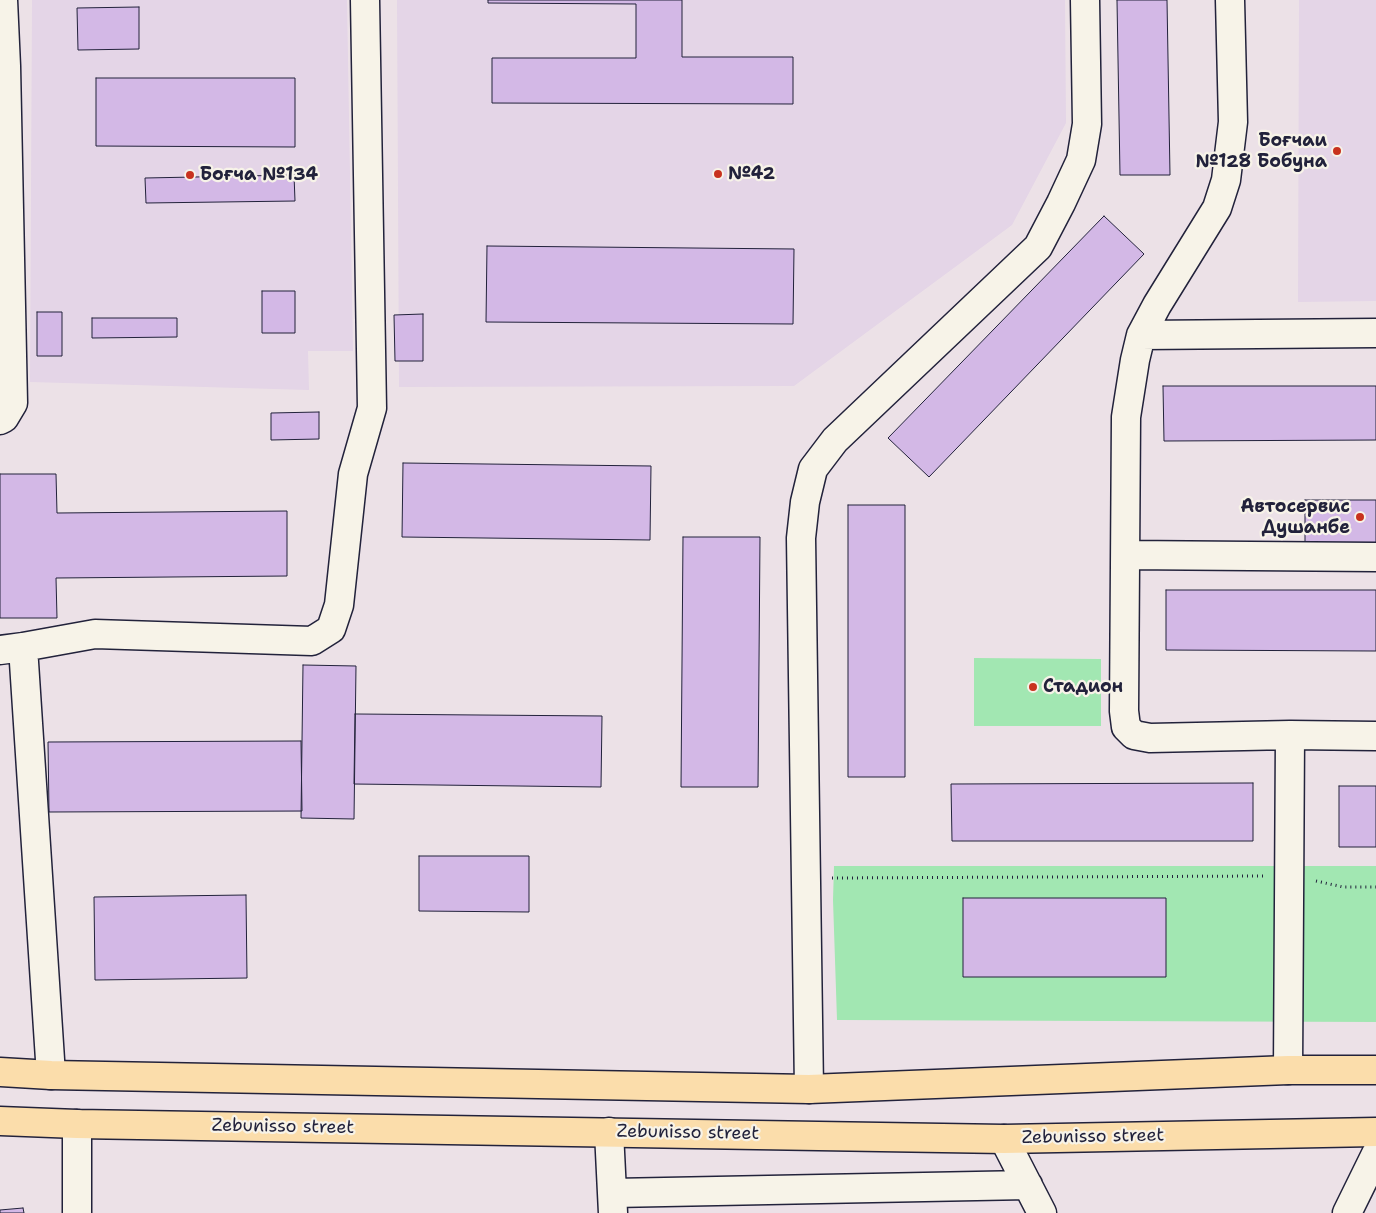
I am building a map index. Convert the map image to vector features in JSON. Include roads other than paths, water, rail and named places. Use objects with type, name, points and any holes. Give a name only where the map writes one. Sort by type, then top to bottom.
[{"type":"main road","points":[[0,1072],[51,1075],[809,1089],[1288,1070],[1376,1070]]},
{"type":"main road","name":"Zebunisso street","points":[[0,1121],[77,1124],[1004,1139],[1376,1132]]},
{"type":"street","points":[[0,420],[4,418],[14,403],[5,298],[3,0]]},
{"type":"street","points":[[51,1075],[11,648],[95,634],[312,641],[331,630],[339,605],[353,474],[372,408],[365,0]]},
{"type":"street","points":[[809,1089],[801,538],[805,502],[813,469],[835,440],[1038,247],[1081,160],[1087,124],[1085,0]]},
{"type":"street","points":[[1230,0],[1233,122],[1226,180],[1217,208],[1141,335],[1126,417],[1124,711],[1126,727],[1134,735],[1150,738],[1290,735],[1376,736]]},
{"type":"street","points":[[1141,335],[1376,333]]},
{"type":"street","points":[[1126,555],[1376,557]]},
{"type":"street","points":[[1288,1070],[1290,735]]},
{"type":"street","points":[[77,1124],[77,1213]]},
{"type":"street","points":[[609,1132],[613,1203],[1028,1186]]},
{"type":"street","points":[[1004,1139],[1042,1213]]},
{"type":"street","points":[[1348,1213],[1376,1154]]},
{"type":"place","name":"Боғчаи №128 Бобуна","points":[[1337,151]]},
{"type":"place","name":"№42","points":[[718,174]]},
{"type":"place","name":"Боғча №134","points":[[190,175]]},
{"type":"place","name":"Автосервис Душанбе","points":[[1360,517]]},
{"type":"place","name":"Стадион","points":[[1033,687]]}]
